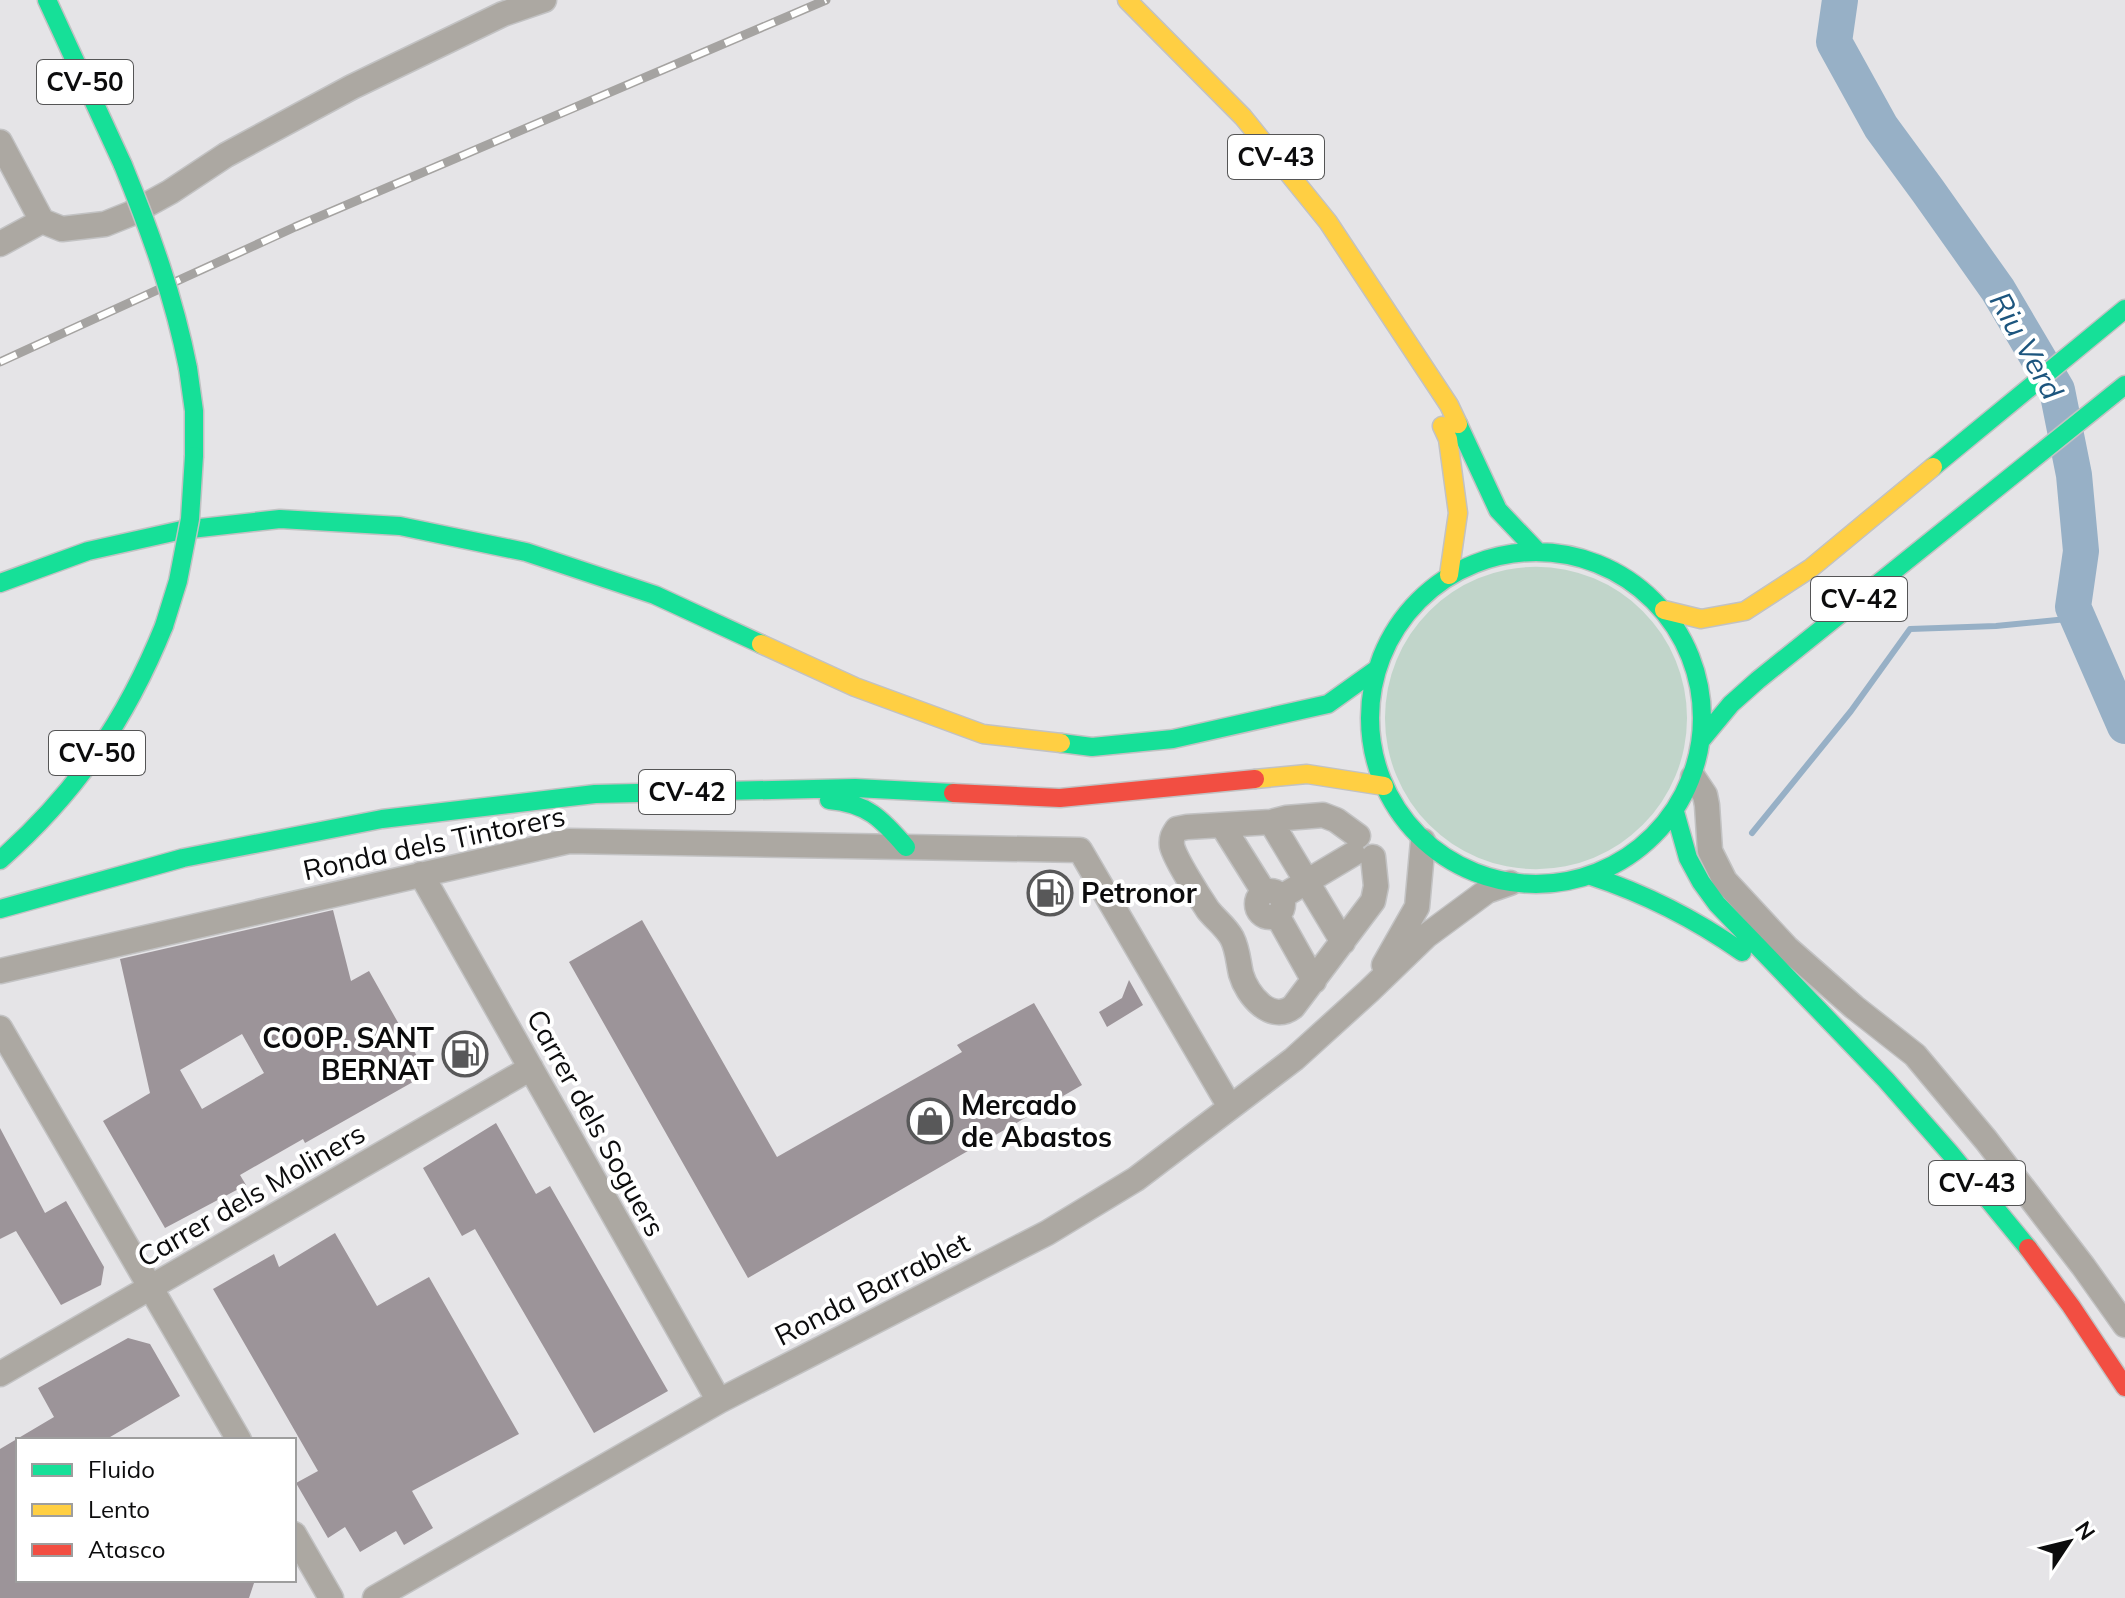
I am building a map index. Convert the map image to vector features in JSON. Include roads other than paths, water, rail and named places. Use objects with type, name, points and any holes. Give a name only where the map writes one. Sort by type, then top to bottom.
[{"type":"main road","name":"CV-50","points":[[0,860],[50,813],[78,781],[121,718],[153,657],[178,581],[191,507],[194,456],[194,411],[188,368],[179,322],[157,248],[123,165],[47,0]]},
{"type":"main road","name":"CV-43","points":[[1127,0],[1243,117],[1328,222],[1449,405],[1498,510],[1537,551]]},
{"type":"main road","name":"CV-42","points":[[1664,610],[1701,619],[1745,611],[1811,568],[2125,309]]},
{"type":"main road","name":"CV-43","points":[[1402,332],[1448,439],[1458,513],[1449,575]]},
{"type":"main road","name":"CV-42","points":[[1702,739],[1731,704],[1758,680],[2125,385]]},
{"type":"main road","points":[[0,583],[88,551],[182,530],[280,519],[400,526],[526,552],[655,595],[855,687],[983,734],[1092,747],[1173,739],[1328,704],[1377,669]]},
{"type":"main road","points":[[1537,551],[1585,559],[1615,571],[1641,588],[1664,610],[1683,639],[1696,671],[1703,705],[1702,739],[1693,777],[1675,812],[1658,833],[1638,851],[1615,865],[1591,876],[1551,884],[1510,883],[1479,875],[1449,860],[1423,841],[1395,806],[1384,786],[1372,748],[1370,708],[1377,669],[1393,632],[1418,600],[1449,575],[1477,562],[1506,554],[1537,551]]},
{"type":"main road","name":"CV-42","points":[[0,909],[183,858],[382,819],[595,794],[855,788],[1060,798],[1307,774],[1384,786]]},
{"type":"main road","points":[[595,794],[848,800],[881,818],[906,847]]},
{"type":"main road","name":"CV-43","points":[[1675,812],[1688,859],[1726,914],[1884,1078],[1990,1199],[2101,1348],[2125,1387]]},
{"type":"main road","name":"CV-43","points":[[1591,876],[1676,909],[1805,998]]},
{"type":"street","points":[[0,142],[42,221],[62,229],[105,224],[170,192],[226,155],[352,87],[503,14],[544,0]]},
{"type":"street","points":[[0,244],[42,221]]},
{"type":"street","points":[[1693,777],[1705,795],[1710,851],[1725,881],[1787,948],[1915,1055],[1986,1140],[2125,1325]]},
{"type":"street","points":[[1323,815],[1336,820],[1361,849],[1376,886],[1373,901],[1314,981],[1293,1007],[1285,1013],[1274,1014],[1259,1004],[1249,991],[1241,975],[1232,938],[1207,908],[1173,849],[1172,837],[1177,829],[1271,822],[1323,815]]},
{"type":"street","points":[[1271,822],[1343,942]]},
{"type":"street","points":[[1222,825],[1314,981]]},
{"type":"street","name":"Ronda dels Tintorers","points":[[0,971],[569,841],[1080,850],[1230,1107]]},
{"type":"street","points":[[1369,991],[1417,907],[1423,841]]},
{"type":"street","points":[[1226,930],[1361,849]]},
{"type":"street","name":"Carrer dels Soguers","points":[[421,874],[719,1401]]},
{"type":"street","name":"Ronda Barrablet","points":[[375,1598],[719,1401],[1047,1233],[1136,1179],[1294,1059],[1426,936],[1487,891],[1510,883]]},
{"type":"street","points":[[0,1028],[238,1438]]},
{"type":"street","name":"Carrer dels Moliners","points":[[0,1374],[531,1068]]},
{"type":"street","points":[[296,1537],[331,1598]]},
{"type":"waterway","name":"Riu Verd","points":[[1840,0],[1834,42],[1881,127],[1998,290],[2057,390],[2074,475],[2081,551],[2073,607],[2125,726]]},
{"type":"waterway","points":[[1752,833],[1851,711],[1910,629],[1996,626],[2077,618]]},
{"type":"railway","points":[[0,362],[295,227],[826,0]]},
{"type":"place","name":"Petronor","points":[[1050,893]]},
{"type":"place","name":"COOP. SANT BERNAT","points":[[465,1054]]},
{"type":"place","name":"Mercado de Abastos","points":[[930,1121]]}]
